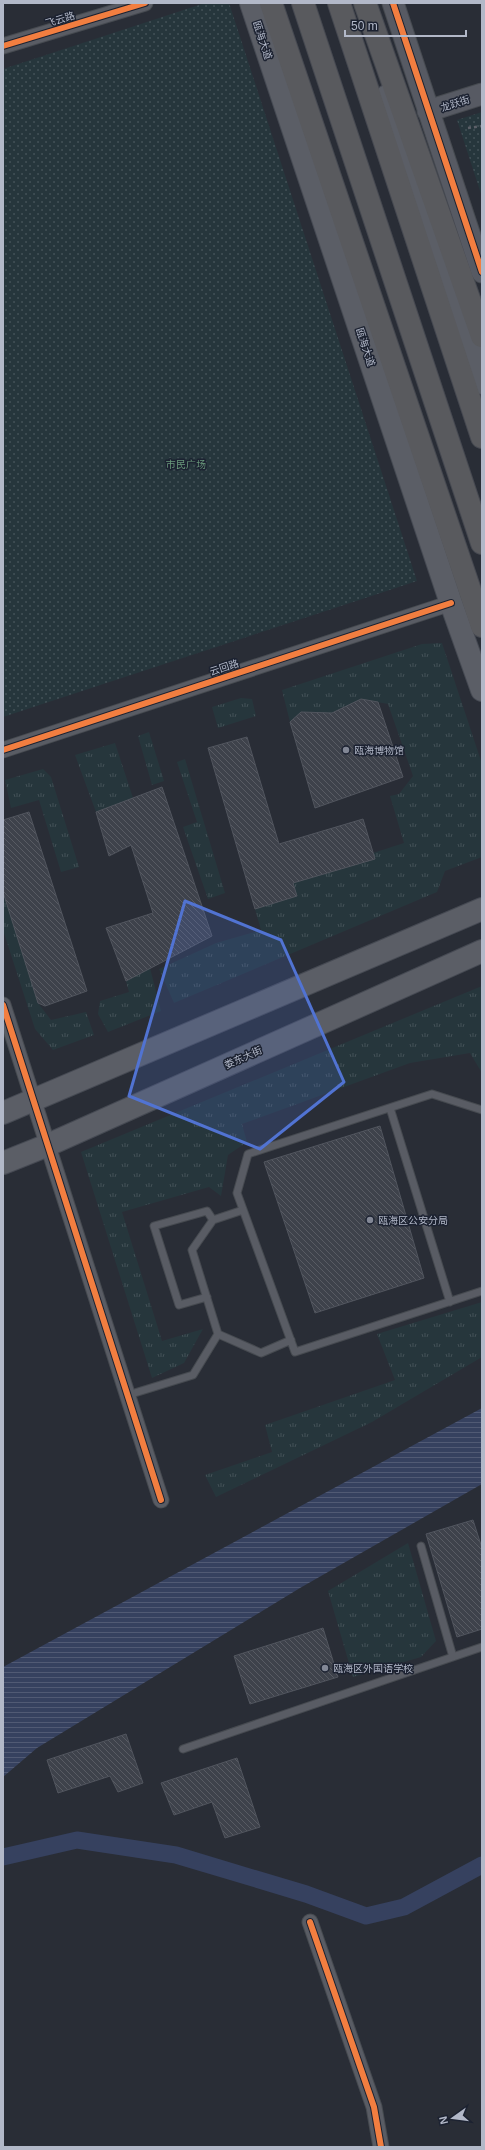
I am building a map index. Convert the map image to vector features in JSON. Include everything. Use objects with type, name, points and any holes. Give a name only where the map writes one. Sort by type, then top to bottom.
[{"type":"highway","points":[[271,3],[482,626]]},
{"type":"highway","points":[[303,3],[482,543]]},
{"type":"highway","points":[[339,3],[482,438]]},
{"type":"highway","points":[[365,3],[482,336]]},
{"type":"main road","name":"瓯海大道","points":[[251,3],[451,603],[482,690]]},
{"type":"main road","points":[[356,3],[482,383]]},
{"type":"main road","points":[[3,1113],[482,909]]},
{"type":"main road","name":"娄东大街","points":[[3,1163],[48,1145],[482,951]]},
{"type":"street","name":"飞云路","points":[[3,46],[145,3]]},
{"type":"street","points":[[393,3],[482,272]]},
{"type":"street","name":"龙跃街","points":[[428,112],[482,94]]},
{"type":"street","name":"云回路","points":[[3,750],[451,603]]},
{"type":"street","points":[[3,1005],[161,1500]]},
{"type":"street","points":[[310,1922],[374,2107],[381,2147]]},
{"type":"lane","points":[[482,1110],[432,1094],[248,1154],[236,1193],[295,1352],[482,1291]]},
{"type":"lane","points":[[390,1108],[450,1302]]},
{"type":"lane","points":[[128,1395],[192,1375],[218,1334],[192,1250],[213,1220],[243,1210]]},
{"type":"lane","points":[[207,1297],[179,1305],[154,1226],[207,1211],[213,1220]]},
{"type":"lane","points":[[218,1334],[261,1353],[291,1340]]},
{"type":"lane","points":[[421,1546],[453,1657]]},
{"type":"lane","points":[[183,1749],[482,1647]]},
{"type":"path","points":[[468,128],[482,126]]},
{"type":"highlighted area","points":[[185,901],[281,940],[344,1082],[260,1149],[129,1096]]},
{"type":"green space","name":"市民广场","points":[[205,3],[229,3],[417,581],[3,717],[3,69]]},
{"type":"green space","points":[[482,112],[482,197],[457,120]]},
{"type":"green space","points":[[442,643],[482,764],[482,857],[445,871],[437,892],[174,1003],[159,969],[216,943],[261,930],[255,909],[297,896],[293,883],[375,859],[373,853],[404,843],[390,796],[399,794],[413,776],[388,704],[361,699],[332,713],[301,712],[290,722],[282,690],[422,644]]},
{"type":"green space","points":[[241,698],[252,699],[256,716],[218,728],[212,707]]},
{"type":"green space","points":[[149,732],[164,781],[152,785],[138,736]]},
{"type":"green space","points":[[115,743],[133,798],[96,812],[75,755]]},
{"type":"green space","points":[[185,759],[225,893],[208,899],[183,827],[197,822],[177,762]]},
{"type":"green space","points":[[43,769],[51,777],[79,867],[61,872],[39,800],[11,808],[5,780]]},
{"type":"green space","points":[[3,892],[38,1003],[51,1020],[86,1012],[94,1035],[53,1050],[35,1029],[3,930]]},
{"type":"green space","points":[[150,968],[161,1011],[108,1032],[98,1014],[100,1001],[129,992],[126,981]]},
{"type":"green space","points":[[482,986],[482,1073],[470,1053],[410,1063],[242,1124],[247,1142],[228,1155],[221,1196],[209,1187],[122,1212],[162,1341],[203,1329],[184,1363],[152,1378],[81,1152]]},
{"type":"green space","points":[[482,1302],[482,1357],[372,1422],[216,1497],[205,1475],[272,1452],[265,1425],[395,1380],[377,1334]]},
{"type":"green space","points":[[408,1543],[436,1641],[421,1657],[353,1677],[328,1591]]},
{"type":"water","points":[[482,1408],[482,1484],[300,1588],[37,1748],[3,1777],[3,1667]]},
{"type":"building","name":"瓯海博物馆","points":[[361,699],[378,702],[403,777],[315,808],[290,722],[301,712],[332,713]]},
{"type":"building","points":[[247,737],[279,844],[363,819],[375,859],[293,883],[297,896],[255,909],[208,748]]},
{"type":"building","points":[[162,787],[212,936],[126,981],[106,928],[153,913],[131,845],[109,856],[96,812]]},
{"type":"building","points":[[29,812],[87,991],[45,1006],[38,1003],[3,892],[3,820]]},
{"type":"building","points":[[380,1126],[424,1278],[315,1313],[264,1162]]},
{"type":"building","points":[[473,1520],[482,1548],[482,1629],[457,1637],[426,1534]]},
{"type":"building","points":[[323,1628],[338,1677],[250,1704],[234,1656]]},
{"type":"building","points":[[126,1734],[143,1783],[118,1792],[110,1776],[58,1793],[47,1760]]},
{"type":"building","points":[[237,1758],[260,1827],[225,1838],[212,1802],[174,1815],[161,1783]]},
{"type":"waterway","points":[[3,1857],[77,1840],[176,1855],[306,1894],[366,1916],[404,1907],[482,1865]]},
{"type":"cycle path","points":[[3,46],[145,3]]},
{"type":"cycle path","points":[[393,3],[482,272]]},
{"type":"cycle path","points":[[3,750],[451,603]]},
{"type":"cycle path","points":[[3,1005],[161,1500]]},
{"type":"cycle path","points":[[310,1922],[374,2107],[381,2147]]},
{"type":"place","name":"瓯海博物馆","points":[[346,750]]},
{"type":"place","name":"瓯海区公安分局","points":[[370,1220]]},
{"type":"place","name":"瓯海区外国语学校","points":[[325,1668]]}]
